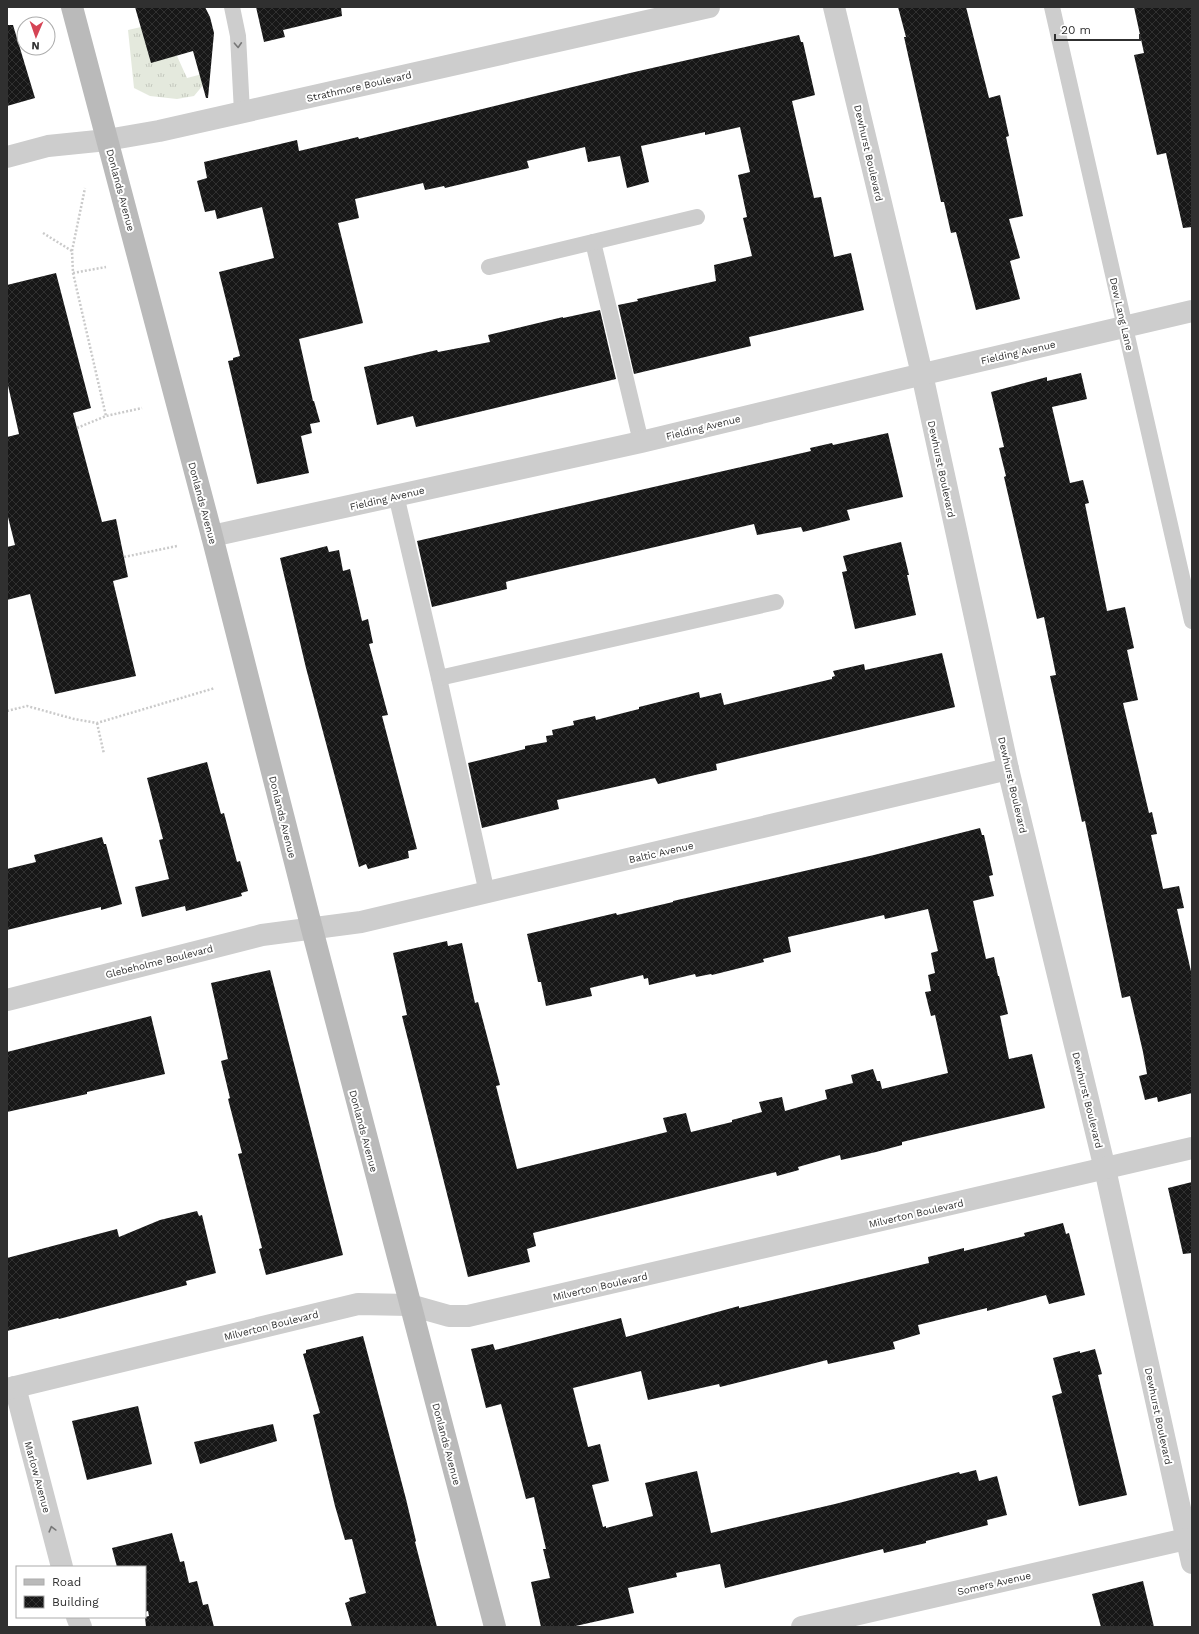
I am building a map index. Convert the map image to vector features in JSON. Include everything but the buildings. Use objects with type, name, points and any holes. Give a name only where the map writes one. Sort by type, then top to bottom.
[{"type":"street","name":"Donlands Avenue","points":[[72,7],[212,536],[312,929],[495,1627]]},
{"type":"street","name":"Strathmore Boulevard","points":[[7,157],[48,146],[108,140],[159,130],[709,7]]},
{"type":"street","name":"Dewhurst Boulevard","points":[[834,7],[922,374],[1008,768],[1105,1169],[1192,1563]]},
{"type":"street","name":"Fielding Avenue","points":[[212,536],[641,442],[1192,311]]},
{"type":"street","name":"Baltic Avenue","points":[[312,929],[361,922],[487,893],[1008,768]]},
{"type":"street","name":"Glebeholme Boulevard","points":[[7,1000],[262,935],[312,929]]},
{"type":"street","name":"Milverton Boulevard","points":[[11,1388],[358,1304],[410,1305],[449,1316],[468,1316],[1192,1148]]},
{"type":"street","name":"Marlow Avenue","points":[[11,1388],[62,1566]]},
{"type":"street","name":"Somers Avenue","points":[[802,1627],[1186,1539]]},
{"type":"lane","points":[[232,7],[238,36],[242,112]]},
{"type":"lane","name":"Dew Lang Lane","points":[[1052,7],[1192,621]]},
{"type":"lane","points":[[489,267],[697,217]]},
{"type":"lane","points":[[593,242],[641,442]]},
{"type":"lane","points":[[396,495],[440,678],[487,893]]},
{"type":"lane","points":[[440,678],[776,602]]},
{"type":"path","points":[[85,188],[72,250],[73,273],[106,416]]},
{"type":"path","points":[[42,233],[72,250]]},
{"type":"path","points":[[73,273],[106,267]]},
{"type":"path","points":[[77,428],[106,416],[142,408]]},
{"type":"path","points":[[124,557],[178,546]]},
{"type":"path","points":[[7,711],[27,706],[74,719],[97,723],[215,688]]},
{"type":"path","points":[[97,723],[104,754]]},
{"type":"green space","points":[[141,27],[177,56],[187,78],[210,72],[209,78],[194,96],[177,99],[150,96],[134,88],[128,30]]}]
